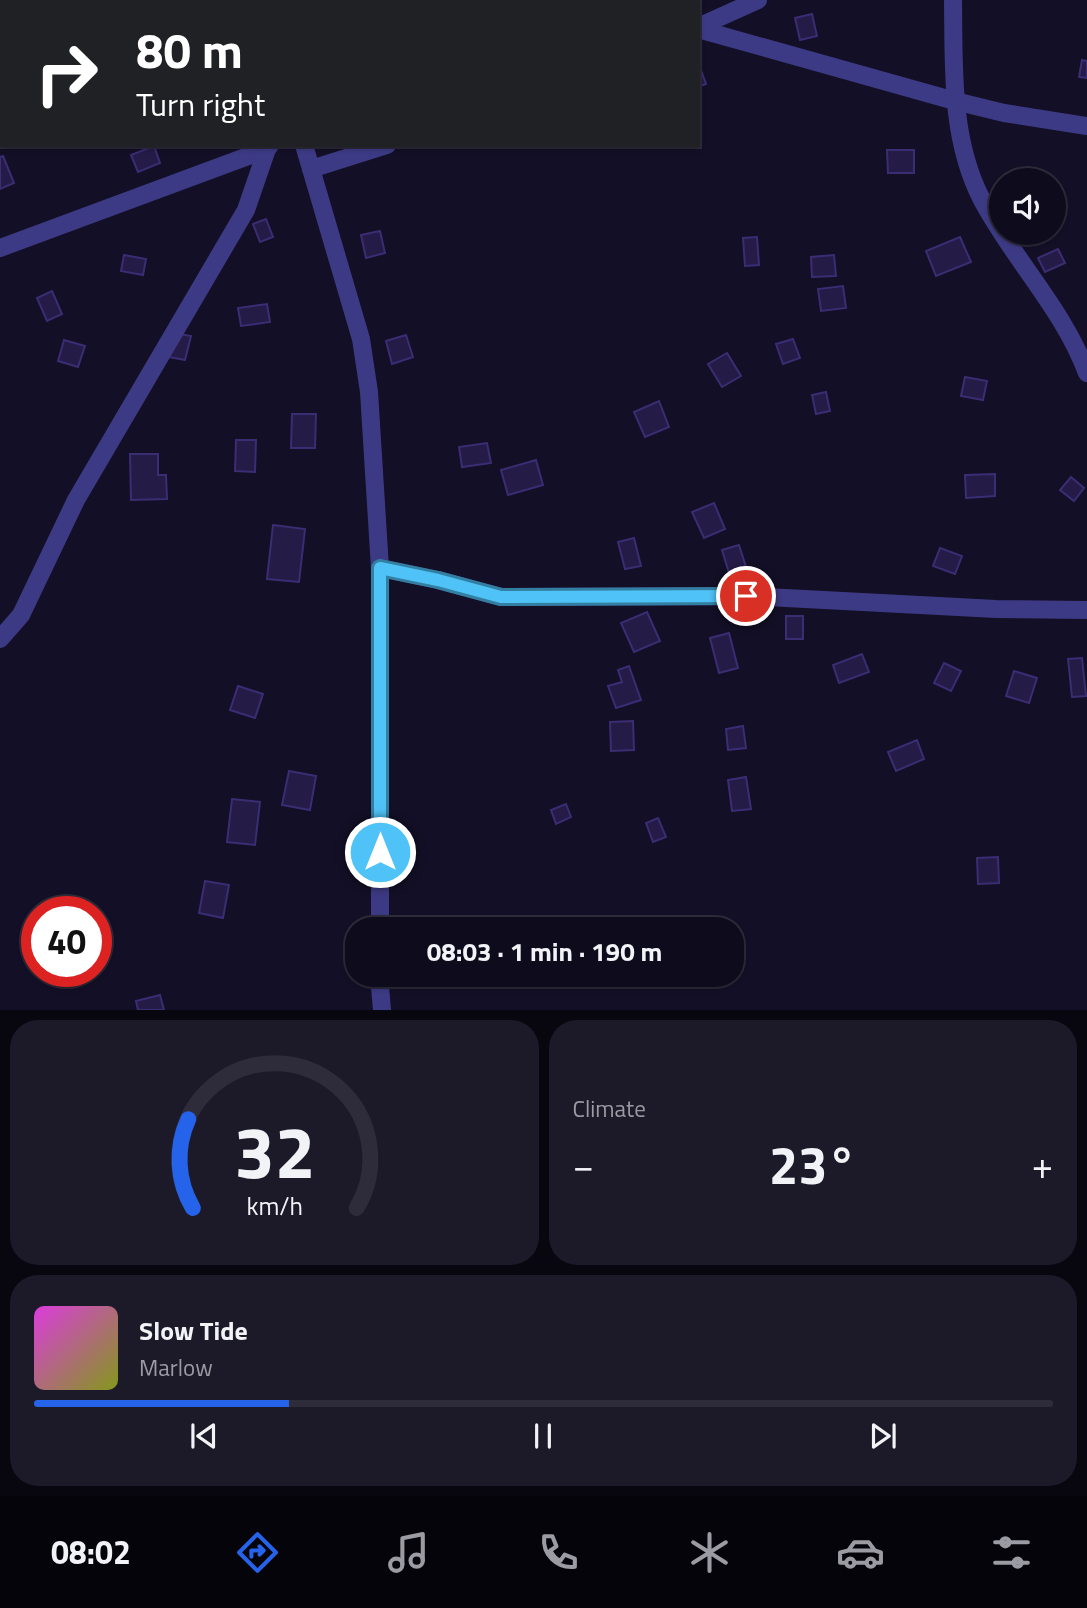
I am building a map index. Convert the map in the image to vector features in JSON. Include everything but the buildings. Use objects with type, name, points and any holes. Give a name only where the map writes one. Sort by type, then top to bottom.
[{"type":"street","points":[[700,27],[758,0]]},
{"type":"street","points":[[953,0],[955,101],[965,156],[980,197],[1002,234],[1058,314],[1087,373]]},
{"type":"street","points":[[700,29],[955,101],[1004,113],[1087,126]]},
{"type":"street","points":[[0,248],[268,147]]},
{"type":"street","points":[[0,639],[21,615],[76,500],[246,210],[268,147]]},
{"type":"street","points":[[305,147],[361,339],[369,392],[380,568],[380,917]]},
{"type":"street","points":[[311,169],[381,147]]},
{"type":"street","points":[[380,568],[501,597],[746,596],[996,609],[1087,610]]},
{"type":"street","points":[[380,987],[382,1010]]},
{"type":"route","points":[[380,852],[380,568],[501,597],[746,596]]}]
